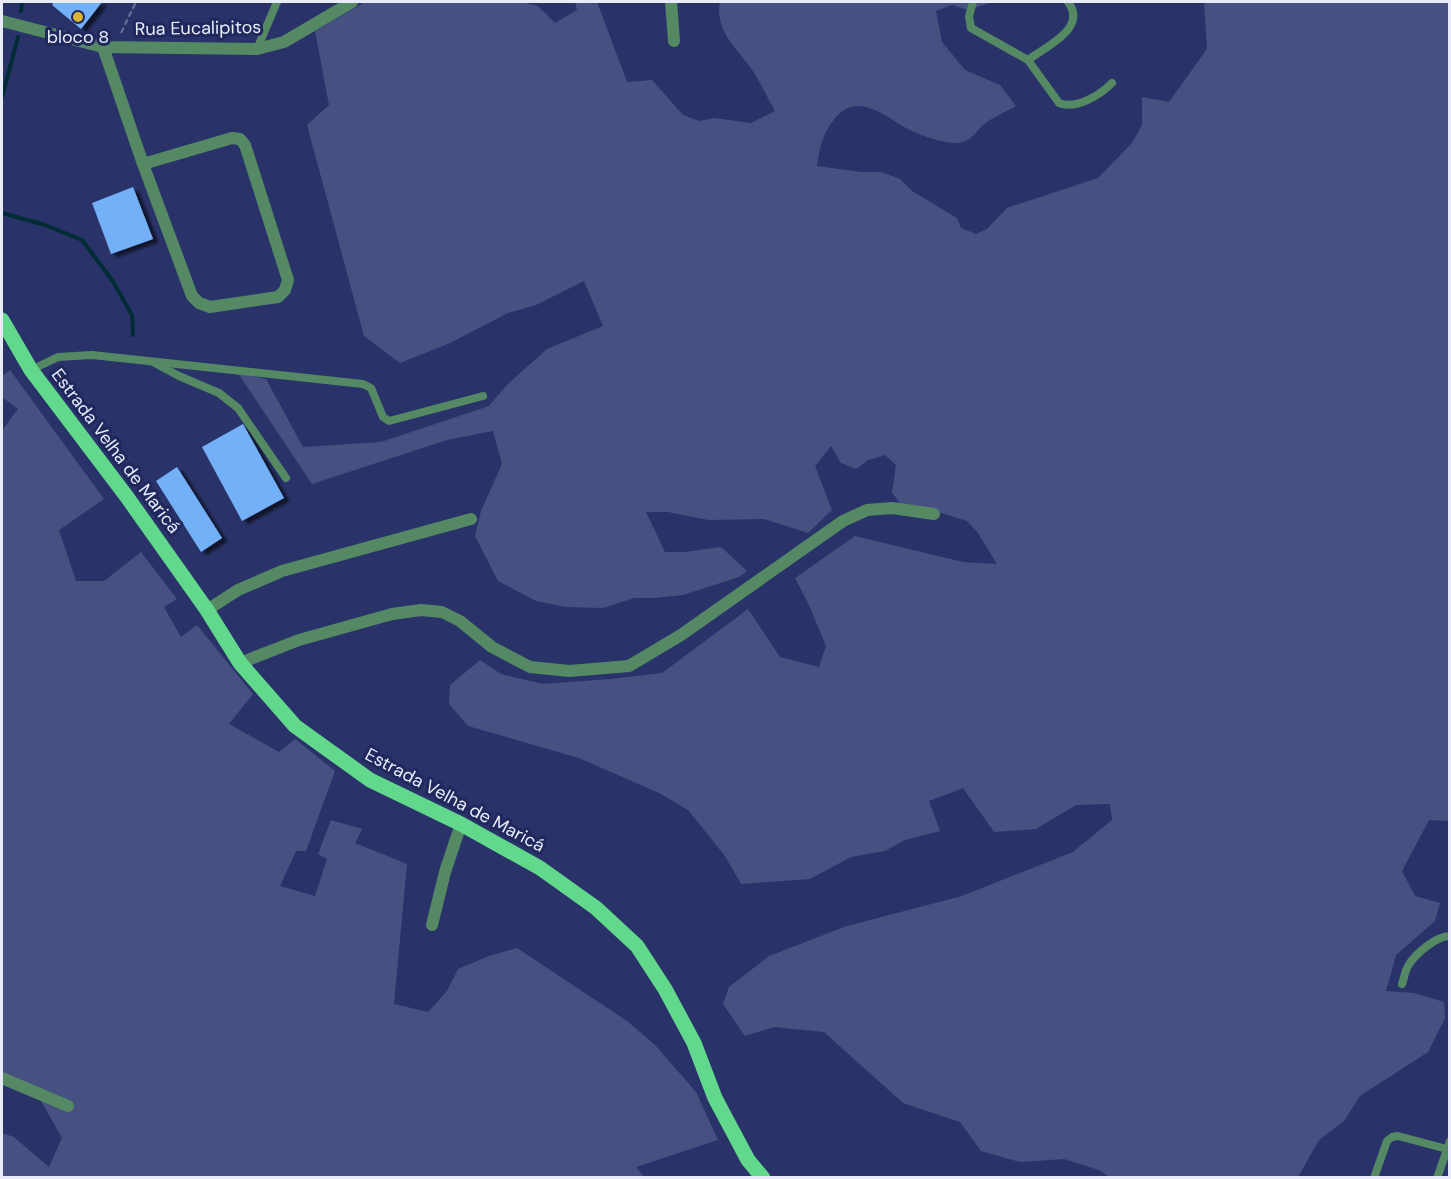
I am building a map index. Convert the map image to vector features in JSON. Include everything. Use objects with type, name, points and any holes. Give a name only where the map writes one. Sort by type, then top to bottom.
[{"type":"main road","name":"Estrada Velha de Maricá","points":[[4,331],[127,497],[207,610],[240,663],[295,726],[370,780],[461,824],[540,868],[596,908],[637,946],[665,988],[694,1043],[714,1098],[748,1160],[763,1178]]},
{"type":"street","name":"Rua Eucalipitos","points":[[2,21],[109,47],[257,48],[284,42],[352,2]]},
{"type":"street","points":[[671,2],[674,41]]},
{"type":"street","points":[[109,47],[143,164],[192,296],[199,303],[210,307],[278,297],[285,290],[288,280],[244,145],[240,140],[232,138],[143,164]]},
{"type":"street","points":[[240,663],[299,640],[392,614],[421,610],[442,612],[460,621],[492,647],[530,667],[569,671],[629,666],[681,635],[843,521],[867,510],[892,508],[934,514]]},
{"type":"street","points":[[207,610],[238,590],[282,571],[471,519]]},
{"type":"street","points":[[432,925],[445,872],[461,824]]},
{"type":"street","points":[[2,1078],[68,1106]]},
{"type":"lane","points":[[257,48],[278,2]]},
{"type":"lane","points":[[973,2],[969,16],[971,28],[1028,60],[1059,103],[1066,106],[1074,105],[1098,94],[1112,83]]},
{"type":"lane","points":[[1028,60],[1065,34],[1074,21],[1074,10],[1068,2]]},
{"type":"lane","points":[[31,370],[58,357],[92,355],[363,384],[371,387],[383,417],[389,421],[483,396]]},
{"type":"lane","points":[[149,360],[219,393],[238,408],[286,478]]},
{"type":"lane","points":[[1402,984],[1408,965],[1439,938],[1449,936]]},
{"type":"lane","points":[[1374,1178],[1387,1141],[1398,1136],[1448,1145],[1437,1178]]},
{"type":"path","points":[[109,47],[136,2]]},
{"type":"shaded area","points":[[365,2],[522,2],[538,6],[555,23],[577,10],[575,2],[597,2],[627,82],[652,80],[683,115],[699,121],[714,118],[751,123],[775,111],[755,74],[724,32],[719,13],[720,2],[993,2],[968,10],[952,5],[936,11],[942,42],[965,70],[1000,85],[1016,106],[988,121],[964,142],[954,143],[921,135],[874,110],[855,106],[837,116],[828,128],[821,145],[817,166],[861,172],[881,172],[900,179],[912,191],[957,218],[961,228],[976,234],[987,229],[1007,208],[1098,178],[1132,143],[1142,125],[1142,97],[1169,102],[1207,49],[1204,2],[1449,2],[1449,821],[1429,820],[1402,871],[1415,896],[1440,903],[1435,921],[1396,955],[1386,991],[1414,993],[1444,1002],[1445,1018],[1428,1052],[1360,1096],[1344,1121],[1319,1140],[1298,1177],[1111,1178],[1099,1170],[1064,1159],[1020,1162],[981,1151],[960,1122],[903,1103],[824,1032],[774,1027],[745,1036],[723,1004],[729,987],[769,956],[847,926],[962,896],[1073,852],[1112,820],[1110,804],[1076,805],[1036,829],[994,832],[963,788],[929,801],[940,831],[905,840],[885,851],[851,857],[810,879],[741,884],[725,856],[688,810],[659,793],[579,758],[468,726],[449,704],[450,685],[480,660],[501,674],[543,684],[662,673],[748,609],[780,657],[819,667],[826,646],[795,578],[855,536],[963,562],[997,564],[978,533],[967,521],[901,504],[892,493],[896,465],[885,455],[868,460],[856,469],[841,463],[831,446],[815,466],[832,510],[808,533],[764,519],[708,520],[668,512],[646,512],[665,552],[721,547],[747,571],[739,577],[683,595],[634,598],[603,608],[566,607],[536,601],[498,581],[475,536],[481,511],[502,464],[493,431],[447,440],[312,484],[238,373],[266,379],[303,447],[381,442],[489,406],[507,385],[547,349],[603,326],[584,281],[536,305],[508,313],[450,343],[400,363],[364,336],[307,125],[329,105],[315,31]]},
{"type":"shaded area","points":[[10,370],[104,499],[59,530],[76,581],[104,581],[141,552],[177,599],[164,607],[181,637],[197,625],[253,694],[229,724],[279,752],[295,739],[335,771],[306,851],[296,851],[280,886],[315,896],[327,859],[318,854],[331,820],[362,829],[355,843],[407,864],[394,1004],[428,1012],[447,991],[458,969],[489,956],[517,948],[627,1021],[655,1045],[696,1092],[718,1140],[636,1167],[644,1177],[2,1177],[2,1133],[14,1137],[49,1167],[62,1138],[40,1099],[2,1084],[2,428],[18,409],[2,397],[2,376]]},
{"type":"building","name":"bloco 8","points":[[54,2],[102,2],[81,29],[52,5]]},
{"type":"building","points":[[133,187],[153,239],[111,254],[92,203]]},
{"type":"building","points":[[243,424],[284,498],[242,521],[202,447]]},
{"type":"building","points":[[177,467],[222,538],[201,552],[156,481]]},
{"type":"waterway","points":[[21,11],[22,2]]},
{"type":"waterway","points":[[2,97],[18,37]]},
{"type":"waterway","points":[[2,213],[45,225],[82,240],[112,280],[132,315],[133,335]]},
{"type":"place","name":"bloco 8","points":[[78,17]]}]
